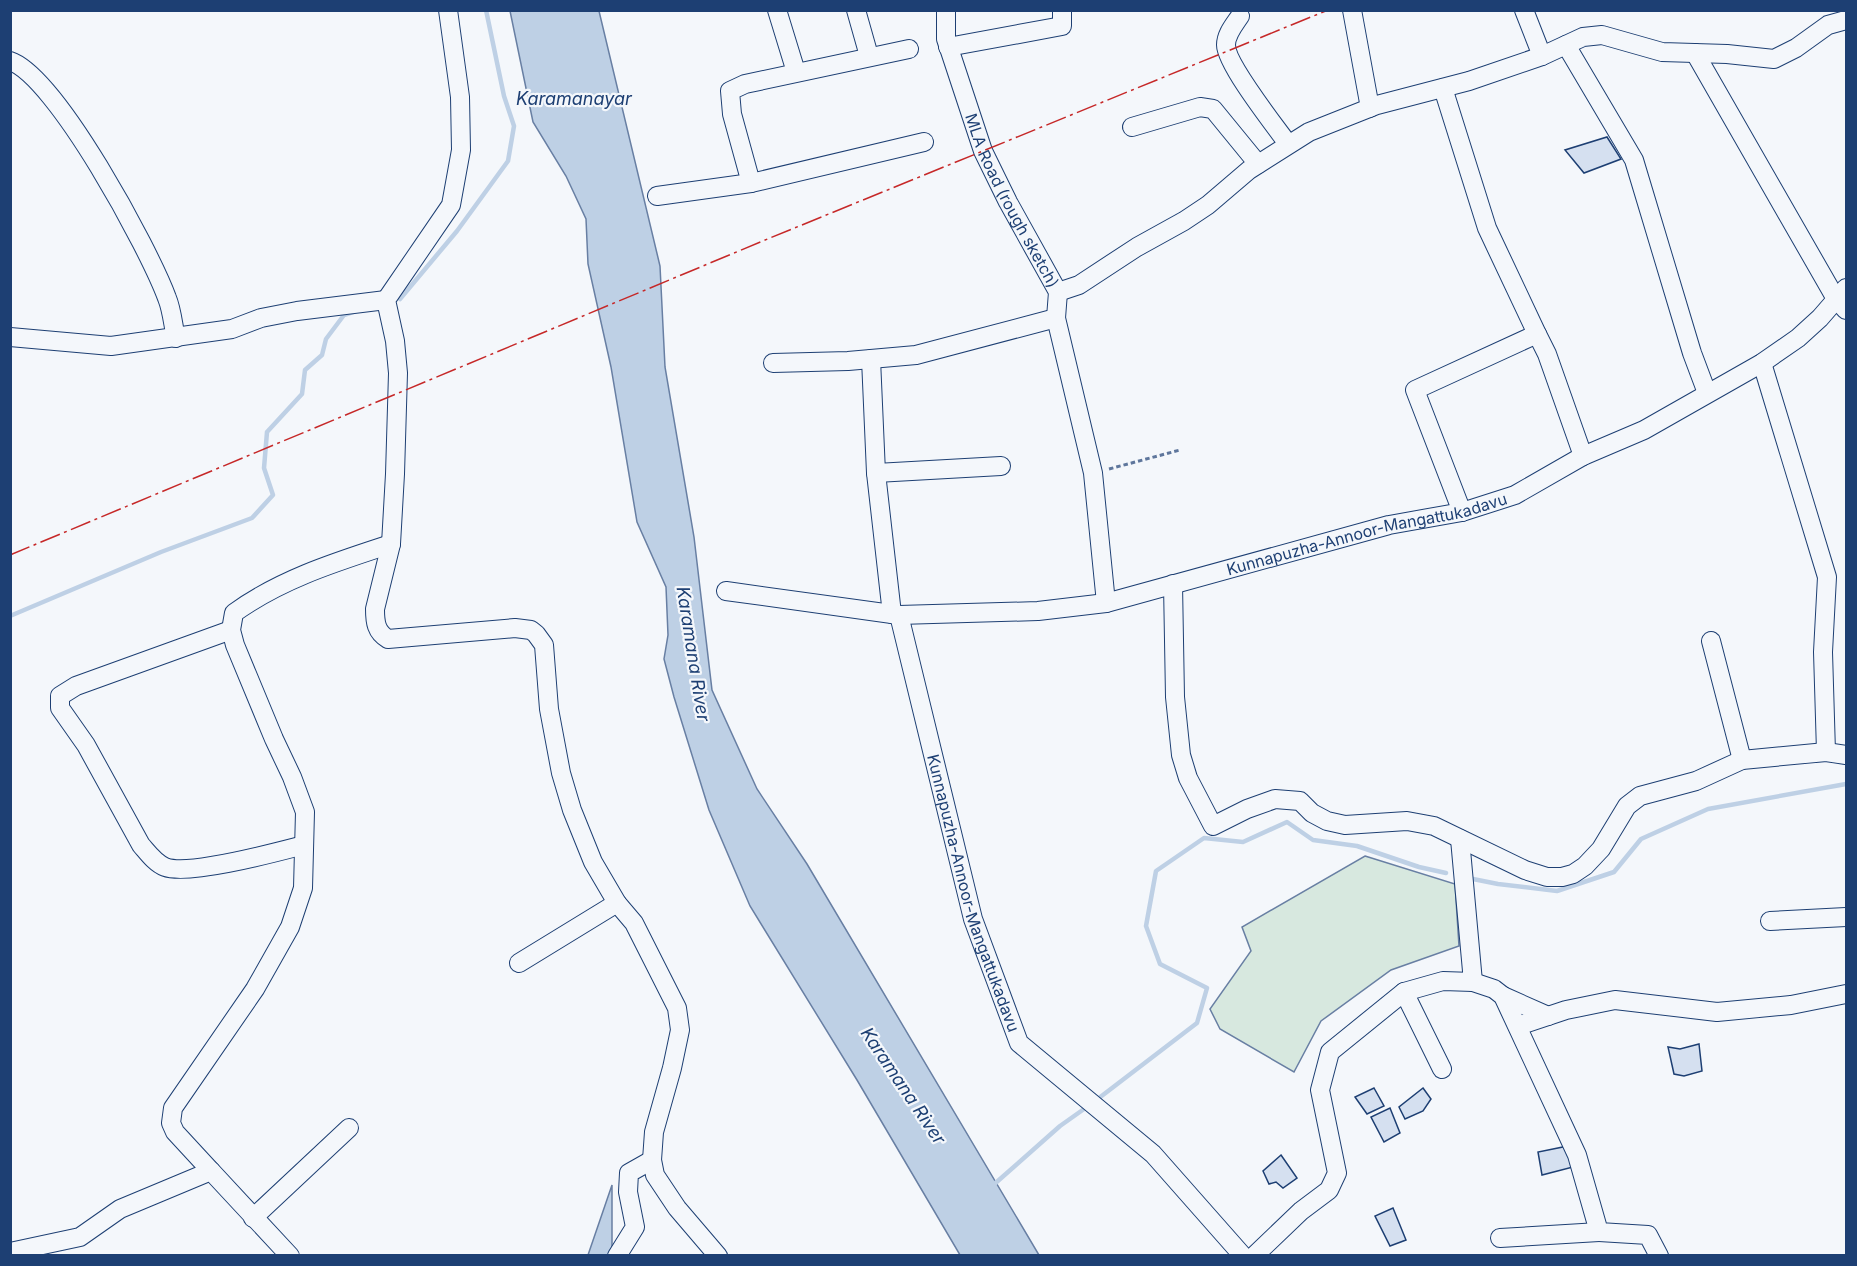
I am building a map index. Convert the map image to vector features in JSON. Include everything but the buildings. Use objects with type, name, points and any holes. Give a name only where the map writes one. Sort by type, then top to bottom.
[{"type":"street","points":[[448,10],[460,97],[461,150],[451,205],[386,300],[395,341],[398,373],[395,474],[391,544],[375,609],[375,619],[378,630],[388,639],[515,628],[531,630],[542,640],[546,653],[549,709],[561,773],[572,810],[593,862],[617,903],[634,923],[677,1008],[680,1030],[654,1132],[652,1160],[655,1175],[676,1208],[718,1256]]},
{"type":"street","points":[[777,10],[796,72]]},
{"type":"street","points":[[856,10],[869,56]]},
{"type":"street","name":"MLA Road (rough sketch)","points":[[946,10],[948,47],[983,151],[1008,202],[1058,292],[1056,318],[1093,473],[1106,603]]},
{"type":"street","points":[[948,47],[1062,26],[1062,10]]},
{"type":"street","points":[[1352,10],[1370,108]]},
{"type":"street","points":[[1524,10],[1542,56]]},
{"type":"street","points":[[1240,16],[1229,32],[1226,47],[1235,68],[1288,144]]},
{"type":"street","points":[[1058,292],[1079,285],[1137,247],[1184,221],[1288,144],[1309,132],[1370,108],[1469,81],[1542,56],[1583,37],[1602,35],[1662,52],[1774,59],[1796,48],[1828,25],[1846,20]]},
{"type":"street","points":[[1566,45],[1634,160],[1692,353],[1707,393]]},
{"type":"street","points":[[751,183],[732,114],[730,91],[745,84],[796,72],[909,49]]},
{"type":"street","points":[[1695,53],[1843,299]]},
{"type":"street","points":[[10,61],[18,63],[33,74],[51,95],[91,154],[136,231],[168,299],[176,338]]},
{"type":"street","points":[[1443,88],[1487,228],[1547,354],[1583,456]]},
{"type":"street","points":[[1132,127],[1200,107],[1213,109],[1258,164]]},
{"type":"street","points":[[657,196],[751,183],[924,142]]},
{"type":"street","name":"Kunnapuzha-Annoor-Mangattukadavu","points":[[726,591],[895,615],[1038,611],[1106,603],[1389,525],[1462,512],[1515,495],[1583,456],[1644,430],[1762,363],[1798,338],[1843,299]]},
{"type":"street","points":[[10,337],[111,346],[232,329],[261,318],[297,311],[386,300]]},
{"type":"street","points":[[773,363],[916,355],[1056,318]]},
{"type":"street","points":[[1462,512],[1415,390],[1537,334]]},
{"type":"street","points":[[871,359],[876,473],[895,615]]},
{"type":"street","points":[[1762,363],[1827,577],[1823,652],[1826,752]]},
{"type":"street","points":[[876,473],[1001,466]]},
{"type":"street","points":[[290,1256],[175,1132],[171,1123],[173,1108],[255,989],[290,927],[303,888],[305,812],[235,645],[231,630],[234,614],[256,597],[322,566],[391,544]]},
{"type":"street","points":[[1173,584],[1175,697],[1181,755],[1188,778],[1213,826],[1247,809],[1275,799],[1300,801],[1312,813],[1327,821],[1345,825],[1407,821],[1434,826],[1525,870],[1547,877],[1562,877],[1573,874],[1585,866],[1601,849],[1627,806],[1640,796],[1696,781],[1742,760],[1826,752],[1846,755]]},
{"type":"street","name":"Kunnapuzha-Annoor-Mangattukadavu","points":[[895,615],[973,918],[1019,1043],[1153,1154],[1243,1256]]},
{"type":"street","points":[[231,630],[76,686],[60,696],[60,708],[86,745],[141,845],[149,855],[166,867],[210,866],[304,845]]},
{"type":"street","points":[[1711,641],[1742,760]]},
{"type":"street","points":[[1460,839],[1473,982]]},
{"type":"street","points":[[519,963],[617,903]]},
{"type":"street","points":[[1770,921],[1846,917]]},
{"type":"street","points":[[1254,1256],[1300,1211],[1329,1190],[1337,1173],[1320,1090],[1330,1052],[1404,992],[1443,981],[1473,982],[1494,989],[1503,996],[1548,1016]]},
{"type":"street","points":[[1404,992],[1442,1069]]},
{"type":"street","points":[[1518,1026],[1548,1016],[1615,1000],[1717,1012],[1791,1005],[1846,994]]},
{"type":"street","points":[[1503,996],[1577,1155],[1599,1232]]},
{"type":"street","points":[[253,1218],[349,1128]]},
{"type":"street","points":[[617,1256],[635,1227],[628,1192],[630,1173],[652,1160]]},
{"type":"street","points":[[10,1252],[80,1237],[120,1209],[211,1171]]},
{"type":"street","points":[[1500,1238],[1599,1232],[1648,1235],[1659,1256]]},
{"type":"path","points":[[1093,473],[1180,450]]},
{"type":"shaded area","points":[[1365,856],[1455,884],[1459,946],[1391,970],[1321,1021],[1294,1072],[1220,1029],[1210,1009],[1251,951],[1242,927]]},
{"type":"water","name":"Karamanayar","points":[[510,11],[599,11],[660,266],[665,367],[694,537],[712,690],[757,789],[807,864],[1039,1255],[960,1255],[857,1080],[750,906],[709,810],[664,659],[668,635],[666,587],[637,522],[611,367],[588,264],[586,219],[566,176],[533,122]]},
{"type":"water","points":[[612,1185],[612,1255],[588,1255]]},
{"type":"waterway","points":[[400,299],[457,231],[508,161],[514,126],[504,96],[486,10]]},
{"type":"waterway","points":[[10,616],[161,552],[252,518],[273,495],[264,468],[267,432],[302,394],[305,370],[322,355],[326,339],[344,315],[353,312]]},
{"type":"waterway","points":[[1473,879],[1557,891],[1614,872],[1641,839],[1708,809],[1846,784]]},
{"type":"waterway","points":[[1099,1098],[1197,1023],[1207,988],[1160,964],[1146,926],[1156,871],[1204,838],[1243,842],[1287,822],[1313,840],[1357,846],[1419,867],[1446,873]]},
{"type":"waterway","points":[[991,1187],[1060,1126],[1084,1109]]},
{"type":"power","points":[[10,555],[770,238],[1328,10]]},
{"type":"water label","name":"Karamana River","points":[[693,654]]},
{"type":"water label","name":"Karamana River","points":[[903,1086]]}]
